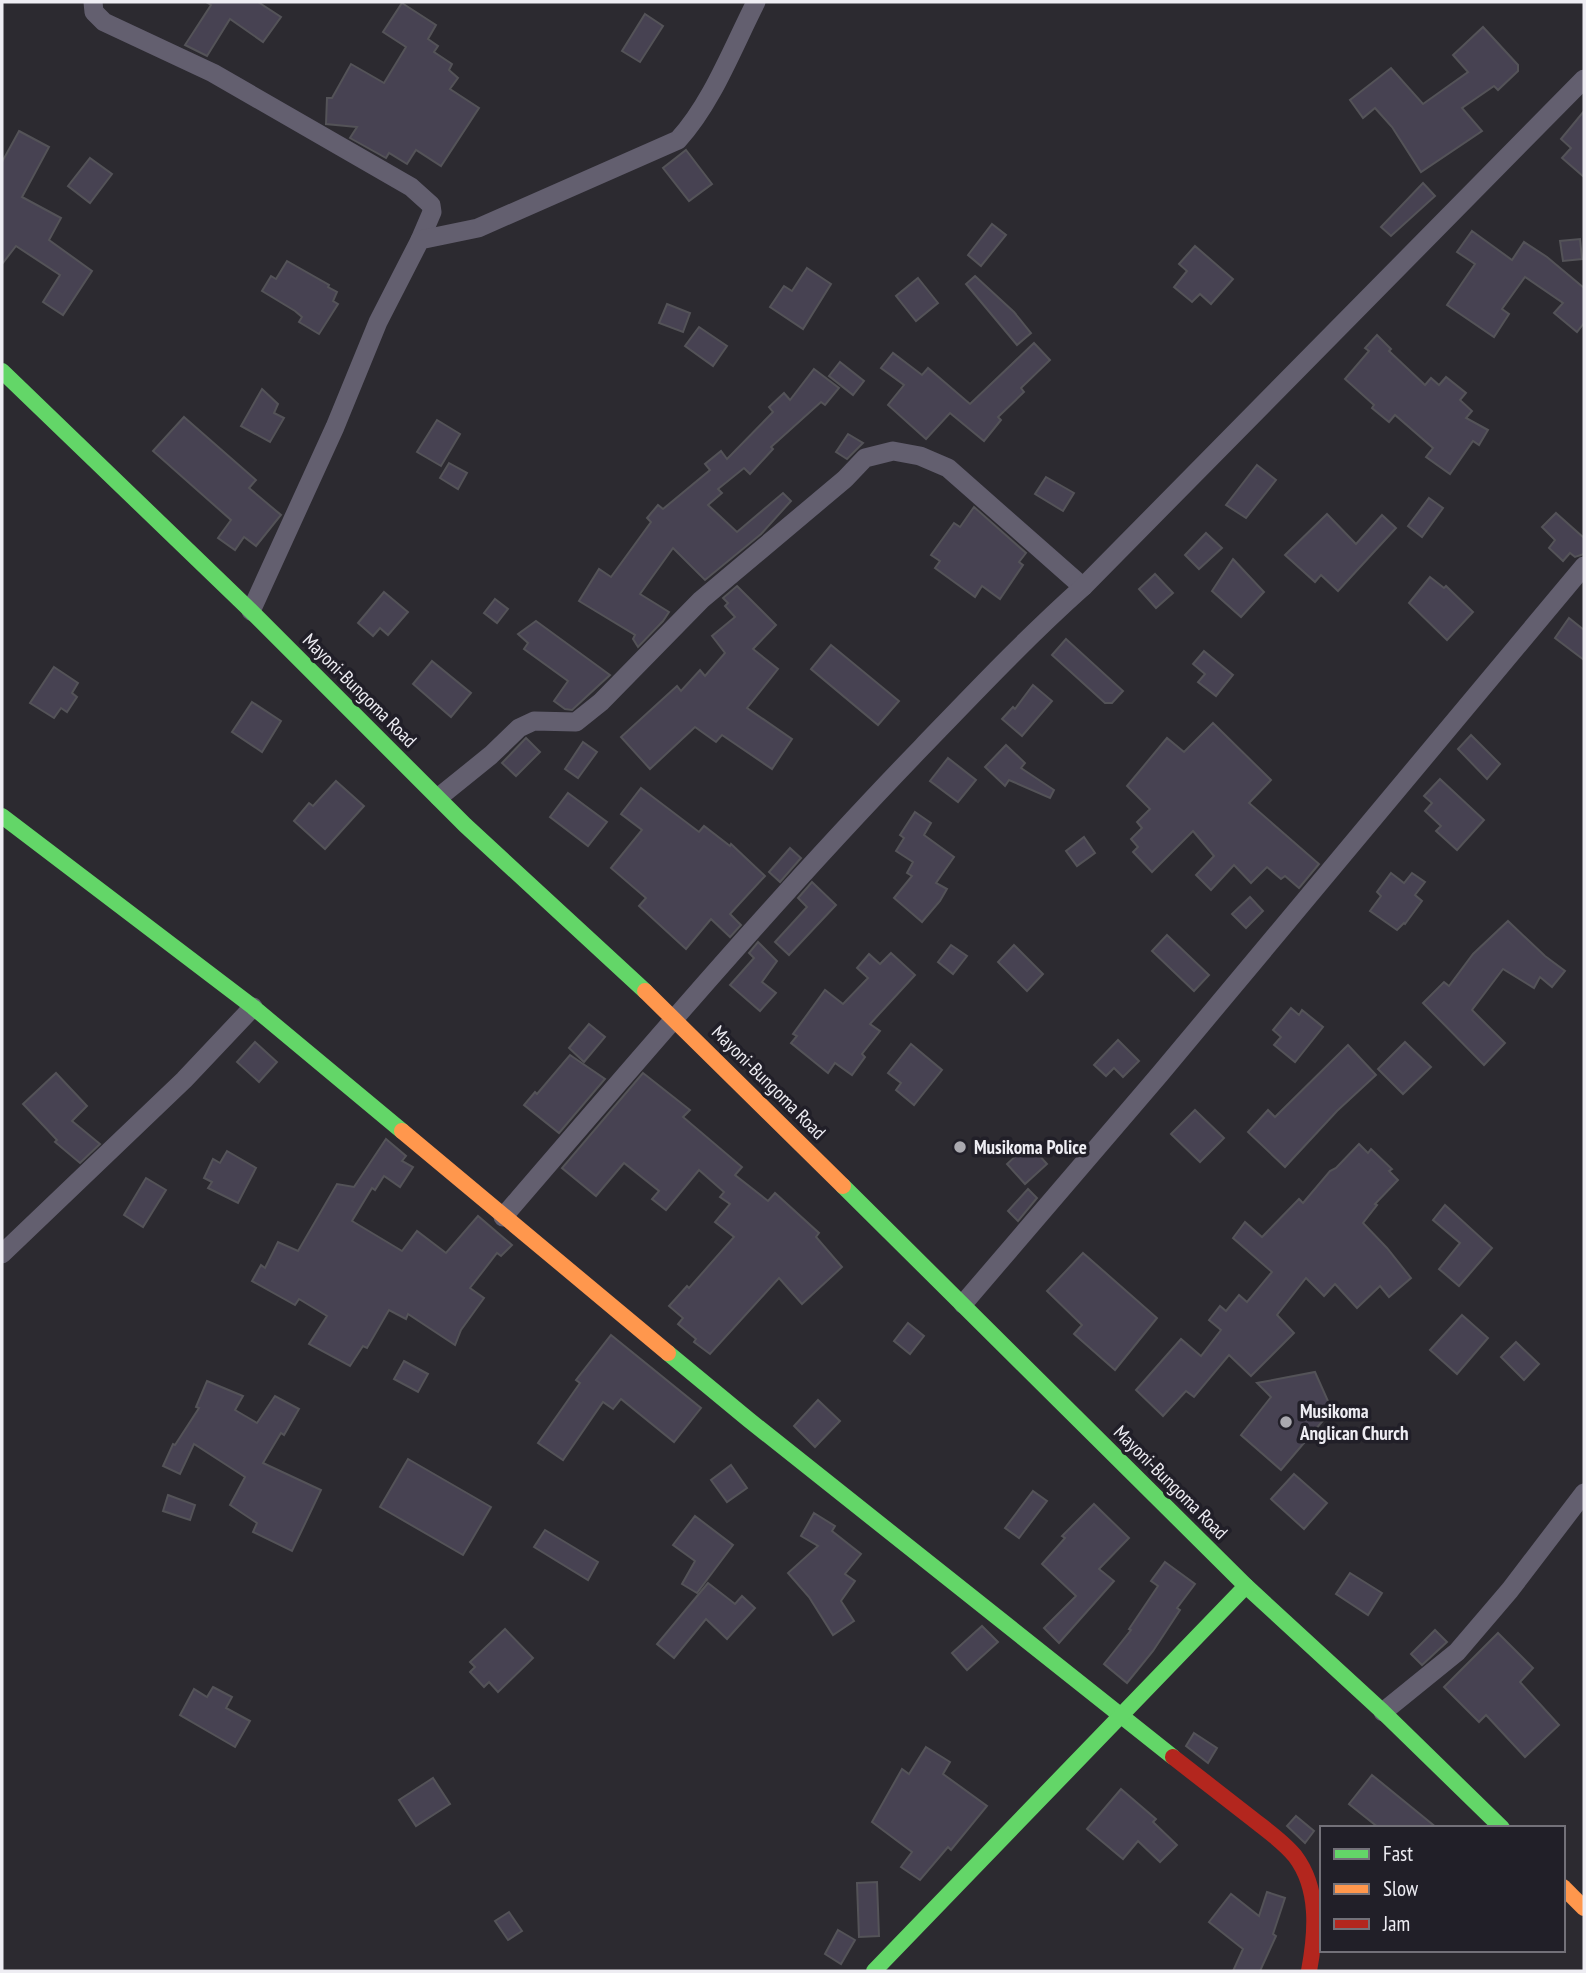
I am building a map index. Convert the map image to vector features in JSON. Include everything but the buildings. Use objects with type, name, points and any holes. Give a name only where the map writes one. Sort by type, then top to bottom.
[{"type":"street","points":[[93,2],[94,12],[104,22],[213,73],[411,187],[431,205],[432,212],[420,240],[378,322],[335,427],[251,611]]},
{"type":"street","points":[[420,240],[478,228],[678,140],[702,107],[757,2]]},
{"type":"street","points":[[503,1217],[674,1018],[845,827],[1037,628],[1083,587],[1584,79]]},
{"type":"street","name":"Mayoni-Bungoma Road","points":[[2,371],[251,611],[465,825],[674,1018],[1246,1586],[1383,1712],[1500,1826]]},
{"type":"street","points":[[439,797],[491,755],[519,728],[534,721],[576,722],[601,702],[701,600],[845,479],[865,458],[894,451],[920,456],[948,468],[1083,587]]},
{"type":"street","points":[[963,1304],[1187,1042],[1584,566]]},
{"type":"street","points":[[2,816],[253,1007],[749,1420],[1123,1716],[1296,1857],[1310,1884],[1315,1915],[1314,1948],[1309,1971]]},
{"type":"street","points":[[2,1254],[184,1080],[253,1007]]},
{"type":"street","points":[[1383,1712],[1457,1652],[1510,1590],[1584,1493]]},
{"type":"street","points":[[874,1971],[1246,1586]]},
{"type":"street","points":[[1565,1889],[1584,1908]]},
{"type":"traffic: fast","points":[[2,371],[251,611],[465,825],[645,991]]},
{"type":"traffic: fast","points":[[2,816],[253,1007],[402,1131]]},
{"type":"traffic: fast","points":[[843,1186],[1246,1586],[1383,1712],[1500,1826]]},
{"type":"traffic: fast","points":[[668,1353],[1173,1757]]},
{"type":"traffic: fast","points":[[874,1971],[1246,1586]]},
{"type":"traffic: slow","points":[[645,991],[843,1186]]},
{"type":"traffic: slow","points":[[402,1131],[668,1353]]},
{"type":"traffic: slow","points":[[1565,1889],[1584,1908]]},
{"type":"traffic: jam","points":[[1173,1757],[1274,1835],[1295,1856],[1309,1883],[1314,1912],[1309,1971]]},
{"type":"place","name":"Musikoma Police","points":[[960,1147]]},
{"type":"place","name":"Musikoma Anglican Church","points":[[1286,1422]]}]
